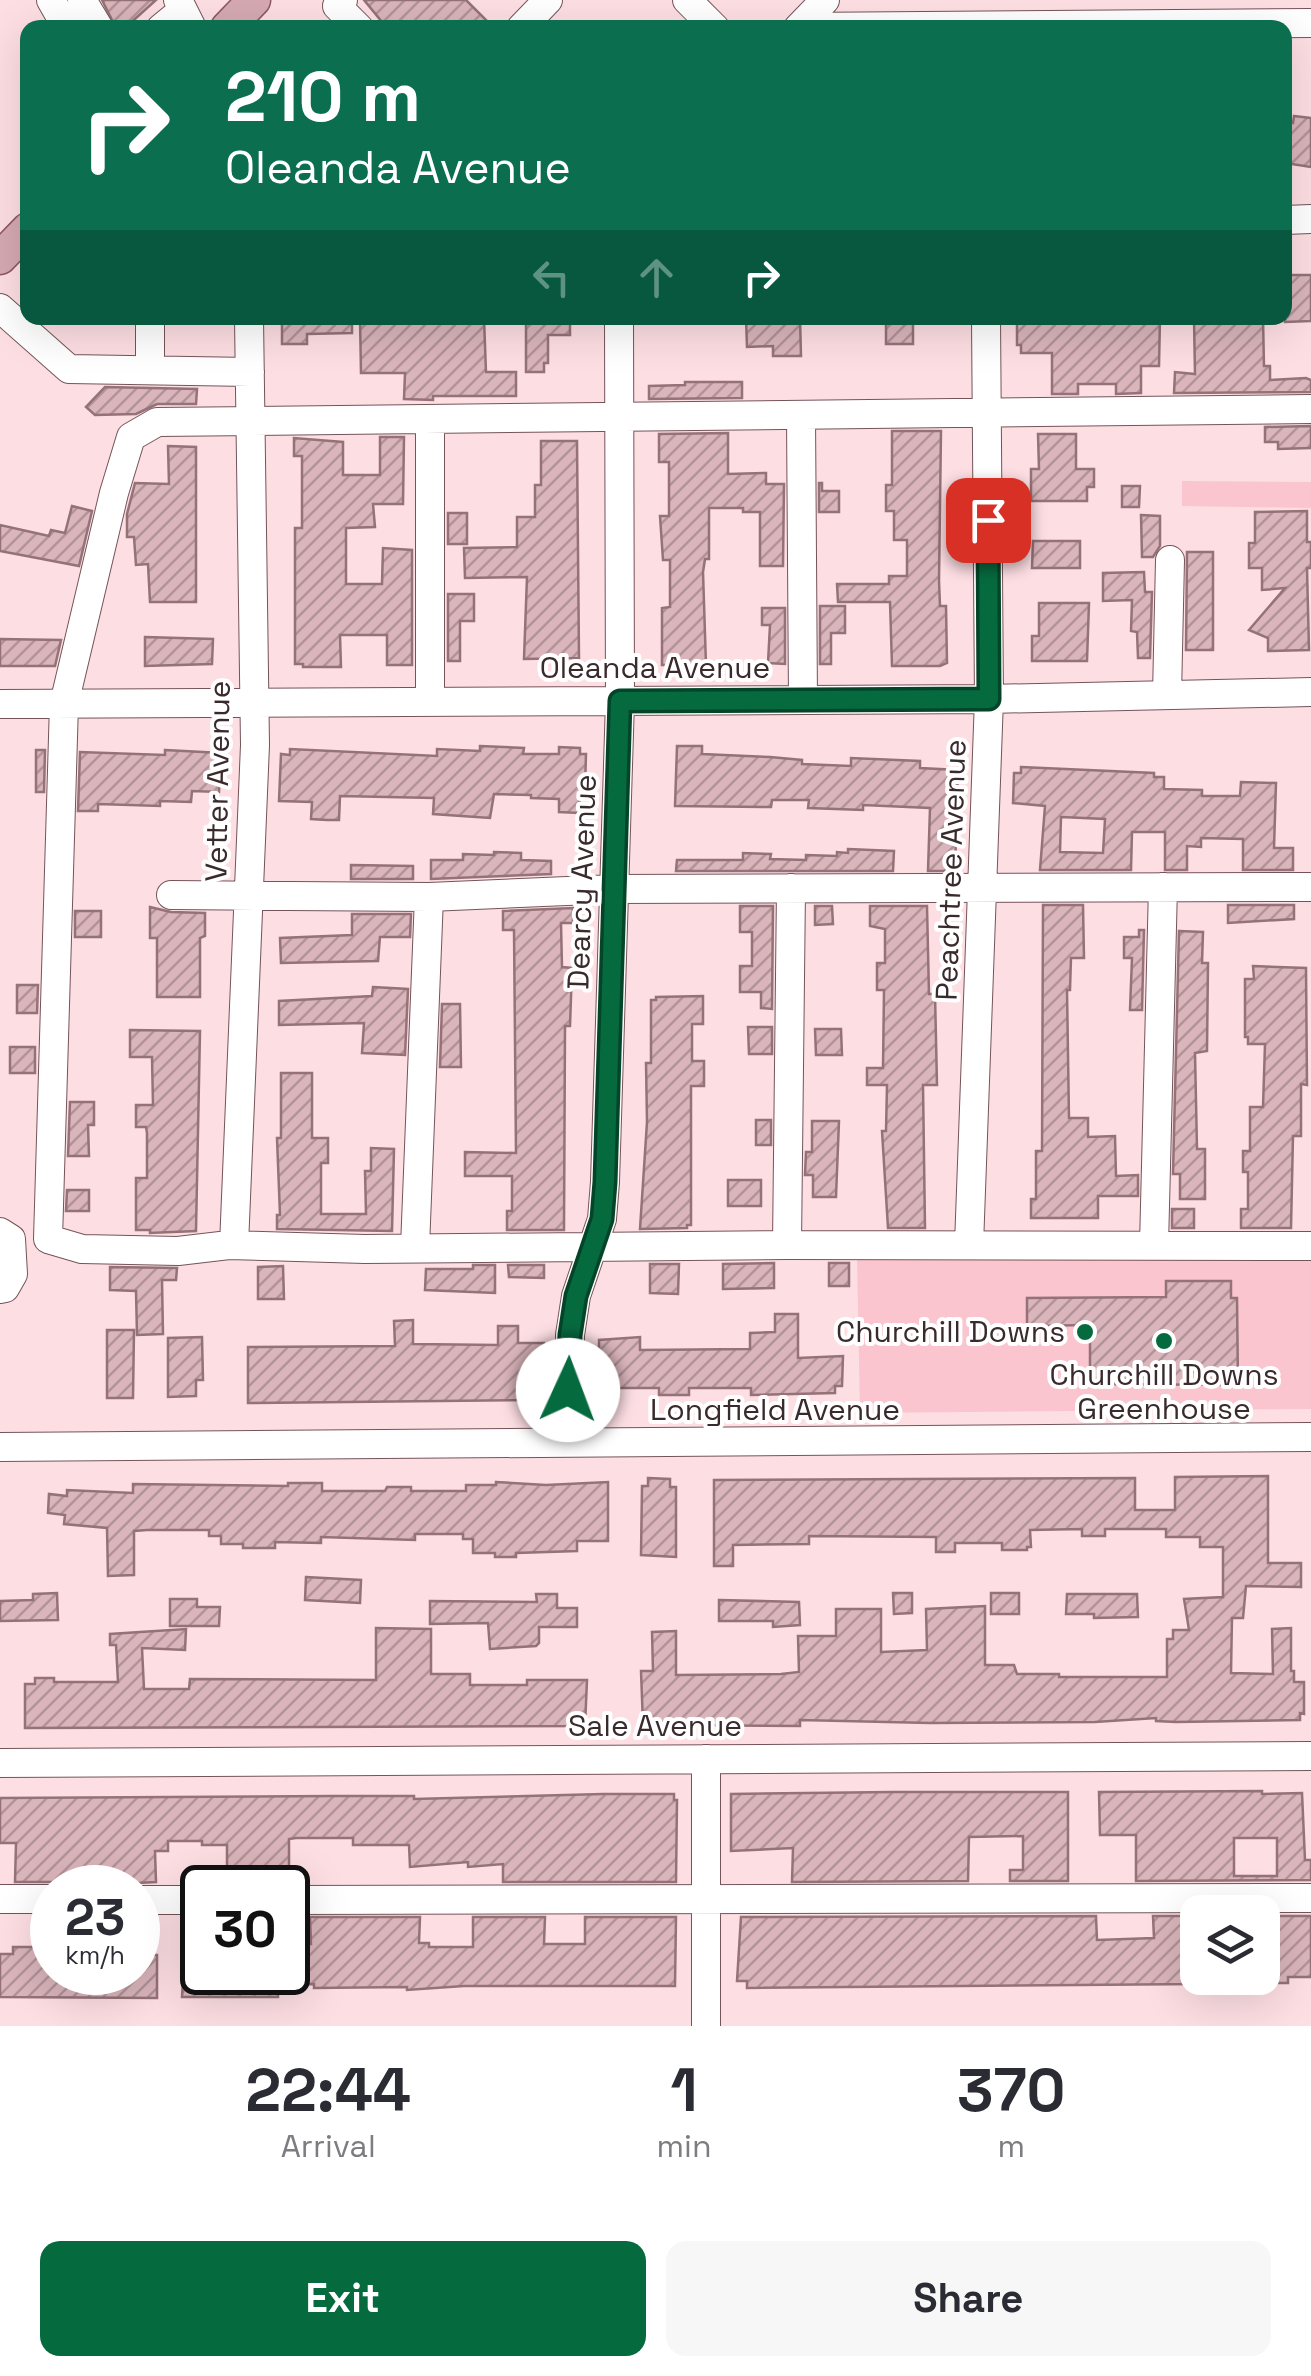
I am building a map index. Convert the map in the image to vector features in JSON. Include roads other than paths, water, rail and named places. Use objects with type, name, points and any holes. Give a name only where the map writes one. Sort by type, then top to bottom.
[{"type":"main road","points":[[0,258],[20,237]]},
{"type":"street","points":[[343,0],[337,6],[351,20]]},
{"type":"street","points":[[529,20],[548,0]]},
{"type":"street","points":[[687,0],[707,20]]},
{"type":"street","points":[[805,20],[825,0]]},
{"type":"street","points":[[994,20],[1190,13],[1267,20]]},
{"type":"street","points":[[0,308],[69,368],[250,372]]},
{"type":"street","points":[[150,325],[150,368]]},
{"type":"street","name":"Vetter Avenue","points":[[234,1245],[255,745],[249,325]]},
{"type":"street","name":"Dearcy Avenue","points":[[568,1443],[570,1335],[576,1296],[602,1219],[605,1182],[620,701],[619,325]]},
{"type":"street","name":"Peachtree Avenue","points":[[969,1244],[989,699],[986,325]]},
{"type":"street","points":[[1311,409],[250,424],[157,422],[131,437],[64,704],[48,1239],[82,1249],[178,1251],[234,1245],[365,1250],[787,1244],[1311,1246]]},
{"type":"street","points":[[802,416],[804,700]]},
{"type":"street","points":[[430,421],[430,702]]},
{"type":"street","points":[[1167,694],[1170,560]]},
{"type":"street","name":"Oleanda Avenue","points":[[0,704],[989,699],[1311,692]]},
{"type":"street","points":[[1154,1245],[1163,887]]},
{"type":"street","points":[[171,895],[429,897],[614,889],[1311,887]]},
{"type":"street","points":[[787,1244],[791,888]]},
{"type":"street","points":[[415,1247],[429,897]]},
{"type":"street","points":[[0,1232],[12,1238],[14,1274],[5,1288],[0,1288]]},
{"type":"street","name":"Longfield Avenue","points":[[0,1447],[1311,1437]]},
{"type":"street","name":"Sale Avenue","points":[[0,1763],[1311,1756]]},
{"type":"street","points":[[706,1759],[706,2026]]},
{"type":"street","points":[[310,1900],[1311,1898]]},
{"type":"street","points":[[0,1899],[30,1900]]},
{"type":"place","name":"Churchill Downs","points":[[1085,1332]]},
{"type":"place","name":"Churchill Downs Greenhouse","points":[[1164,1341]]}]
